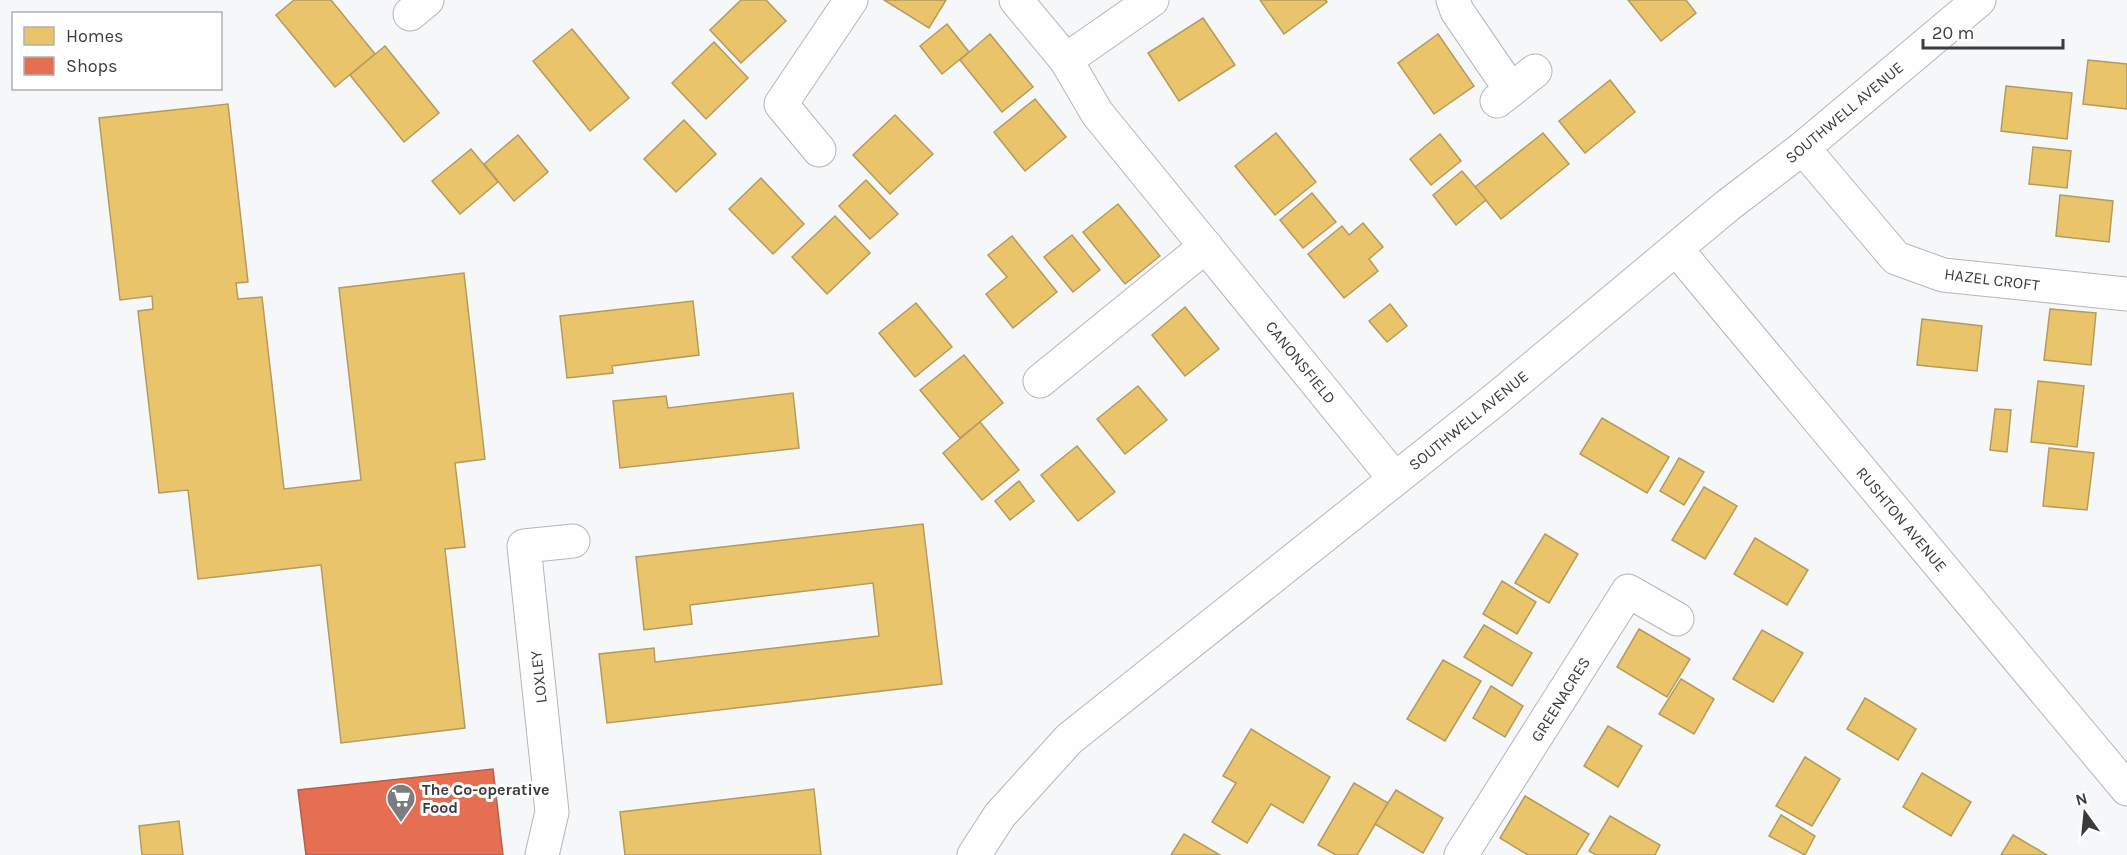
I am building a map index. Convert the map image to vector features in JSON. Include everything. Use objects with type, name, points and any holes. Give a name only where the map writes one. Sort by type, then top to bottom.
[{"type":"street","points":[[819,150],[781,104],[851,0]]},
{"type":"street","name":"CANONSFIELD","points":[[1016,0],[1066,60],[1097,113],[1395,479]]},
{"type":"street","points":[[1066,60],[1152,0]]},
{"type":"street","points":[[1453,0],[1457,11],[1514,87]]},
{"type":"street","name":"SOUTHWELL AVENUE","points":[[974,855],[1000,815],[1069,739],[1395,479],[1677,250],[1727,206],[1803,148],[1979,0]]},
{"type":"street","name":"HAZEL CROFT","points":[[1803,148],[1896,258],[1943,275],[2127,294]]},
{"type":"street","points":[[1040,381],[1206,246]]},
{"type":"street","name":"RUSHTON AVENUE","points":[[1677,250],[2127,789]]},
{"type":"street","name":"LOXLEY","points":[[542,855],[552,813],[524,546],[573,541]]},
{"type":"street","name":"GREENACRES","points":[[1461,855],[1628,591],[1677,619]]},
{"type":"building: Homes","points":[[294,0],[331,0],[375,54],[335,87],[276,15]]},
{"type":"building: Homes","points":[[741,0],[766,0],[786,21],[741,63],[710,30]]},
{"type":"building: Homes","points":[[884,0],[946,0],[929,28]]},
{"type":"building: Homes","points":[[1260,0],[1326,0],[1327,2],[1284,34]]},
{"type":"building: Homes","points":[[1628,0],[1686,0],[1696,13],[1661,41]]},
{"type":"building: Homes","points":[[1203,18],[1235,65],[1179,101],[1148,53]]},
{"type":"building: Homes","points":[[947,24],[969,52],[942,74],[920,46]]},
{"type":"building: Homes","points":[[572,29],[629,98],[590,131],[533,61]]},
{"type":"building: Homes","points":[[990,34],[1033,87],[1002,112],[960,60]]},
{"type":"building: Homes","points":[[1438,34],[1474,86],[1434,114],[1398,63]]},
{"type":"building: Homes","points":[[714,42],[748,78],[706,119],[672,83]]},
{"type":"building: Homes","points":[[385,46],[439,113],[404,142],[350,75]]},
{"type":"building: Homes","points":[[2088,60],[2127,64],[2127,109],[2083,104]]},
{"type":"building: Homes","points":[[1610,80],[1635,112],[1585,153],[1559,121]]},
{"type":"building: Homes","points":[[2006,86],[2072,93],[2067,139],[2001,131]]},
{"type":"building: Homes","points":[[1035,99],[1066,137],[1025,171],[994,132]]},
{"type":"building: Homes","points":[[228,104],[248,282],[236,283],[238,299],[262,297],[284,489],[361,480],[339,288],[464,273],[485,459],[455,463],[465,547],[445,549],[465,728],[341,743],[321,565],[198,579],[188,490],[159,493],[138,311],[153,309],[152,296],[120,300],[99,118]]},
{"type":"building: Homes","points":[[895,115],[933,154],[890,194],[853,155]]},
{"type":"building: Homes","points":[[684,120],[716,154],[676,192],[644,159]]},
{"type":"building: Homes","points":[[1276,133],[1316,182],[1275,215],[1235,166]]},
{"type":"building: Homes","points":[[1543,133],[1569,164],[1501,219],[1475,187]]},
{"type":"building: Homes","points":[[1440,134],[1461,161],[1431,185],[1410,159]]},
{"type":"building: Homes","points":[[518,135],[548,172],[514,201],[484,164]]},
{"type":"building: Homes","points":[[2033,147],[2071,151],[2067,188],[2029,184]]},
{"type":"building: Homes","points":[[471,149],[498,182],[460,214],[432,181]]},
{"type":"building: Homes","points":[[1462,171],[1486,200],[1456,225],[1433,195]]},
{"type":"building: Homes","points":[[761,178],[804,224],[773,254],[729,209]]},
{"type":"building: Homes","points":[[866,180],[898,214],[870,239],[839,206]]},
{"type":"building: Homes","points":[[1312,193],[1336,222],[1303,248],[1280,220]]},
{"type":"building: Homes","points":[[2060,195],[2113,201],[2109,242],[2056,236]]},
{"type":"building: Homes","points":[[1118,204],[1160,256],[1125,284],[1083,232]]},
{"type":"building: Homes","points":[[835,216],[870,253],[827,294],[792,257]]},
{"type":"building: Homes","points":[[1363,223],[1383,247],[1369,259],[1378,271],[1344,298],[1308,254],[1342,226],[1349,235]]},
{"type":"building: Homes","points":[[1072,235],[1100,270],[1073,292],[1044,257]]},
{"type":"building: Homes","points":[[1012,236],[1057,292],[1013,328],[986,294],[1007,277],[988,255]]},
{"type":"building: Homes","points":[[693,301],[699,355],[612,366],[613,373],[567,378],[560,316]]},
{"type":"building: Homes","points":[[916,303],[952,347],[915,377],[879,333]]},
{"type":"building: Homes","points":[[1390,304],[1407,326],[1387,342],[1369,321]]},
{"type":"building: Homes","points":[[1185,307],[1219,349],[1185,376],[1152,335]]},
{"type":"building: Homes","points":[[2050,309],[2096,313],[2091,365],[2044,360]]},
{"type":"building: Homes","points":[[1922,319],[1982,326],[1977,371],[1917,365]]},
{"type":"building: Homes","points":[[964,355],[1003,403],[960,438],[920,390]]},
{"type":"building: Homes","points":[[2038,381],[2084,386],[2077,447],[2031,442]]},
{"type":"building: Homes","points":[[1138,386],[1167,420],[1125,454],[1097,419]]},
{"type":"building: Homes","points":[[793,393],[799,448],[620,468],[613,401],[666,396],[668,408]]},
{"type":"building: Homes","points":[[1995,409],[2011,410],[2007,452],[1990,450]]},
{"type":"building: Homes","points":[[1602,418],[1669,457],[1647,493],[1580,454]]},
{"type":"building: Homes","points":[[980,422],[1019,470],[982,500],[943,453]]},
{"type":"building: Homes","points":[[1077,446],[1115,492],[1078,521],[1041,475]]},
{"type":"building: Homes","points":[[2049,448],[2094,453],[2087,510],[2043,506]]},
{"type":"building: Homes","points":[[1679,458],[1704,472],[1684,505],[1660,491]]},
{"type":"building: Homes","points":[[1019,481],[1034,501],[1010,520],[995,501]]},
{"type":"building: Homes","points":[[1704,487],[1737,506],[1705,559],[1672,540]]},
{"type":"building: Homes","points":[[923,524],[942,684],[607,723],[599,654],[654,648],[655,662],[879,636],[873,583],[690,605],[692,624],[644,630],[636,557]]},
{"type":"building: Homes","points":[[1545,534],[1578,554],[1549,603],[1515,583]]},
{"type":"building: Homes","points":[[1755,538],[1808,570],[1787,605],[1734,574]]},
{"type":"building: Homes","points":[[1502,581],[1536,602],[1517,634],[1483,614]]},
{"type":"building: Homes","points":[[1484,625],[1532,653],[1512,686],[1464,657]]},
{"type":"building: Homes","points":[[1639,629],[1690,659],[1667,697],[1617,667]]},
{"type":"building: Homes","points":[[1762,630],[1803,653],[1773,702],[1733,679]]},
{"type":"building: Homes","points":[[1443,660],[1481,681],[1445,741],[1407,719]]},
{"type":"building: Homes","points":[[1681,679],[1714,699],[1694,734],[1659,714]]},
{"type":"building: Homes","points":[[1491,686],[1523,706],[1505,737],[1473,718]]},
{"type":"building: Homes","points":[[1865,698],[1916,729],[1898,760],[1847,729]]},
{"type":"building: Homes","points":[[1608,726],[1642,746],[1618,787],[1584,766]]},
{"type":"building: Homes","points":[[1251,729],[1330,777],[1303,823],[1271,804],[1247,843],[1212,822],[1236,783],[1223,776]]},
{"type":"building: Homes","points":[[1805,757],[1840,779],[1812,826],[1776,806]]},
{"type":"building: Homes","points":[[1922,773],[1971,802],[1951,836],[1903,807]]},
{"type":"building: Homes","points":[[1354,783],[1388,803],[1357,855],[1336,855],[1318,845]]},
{"type":"building: Homes","points":[[814,789],[821,855],[625,855],[620,812]]},
{"type":"building: Homes","points":[[1396,790],[1443,818],[1423,853],[1375,824]]},
{"type":"building: Homes","points":[[1525,796],[1589,834],[1576,855],[1528,855],[1500,838]]},
{"type":"building: Homes","points":[[1781,815],[1815,836],[1805,855],[1769,836]]},
{"type":"building: Homes","points":[[1610,816],[1660,845],[1655,855],[1596,855],[1589,851]]},
{"type":"building: Homes","points":[[179,821],[183,855],[142,855],[139,826]]},
{"type":"building: Homes","points":[[1184,834],[1220,855],[1171,855]]},
{"type":"building: Homes","points":[[2013,835],[2047,855],[2001,855]]},
{"type":"building: Shops","name":"The Co-operative Food","points":[[493,769],[503,855],[306,855],[298,790]]},
{"type":"place","name":"The Co-operative Food","points":[[401,824]]}]
